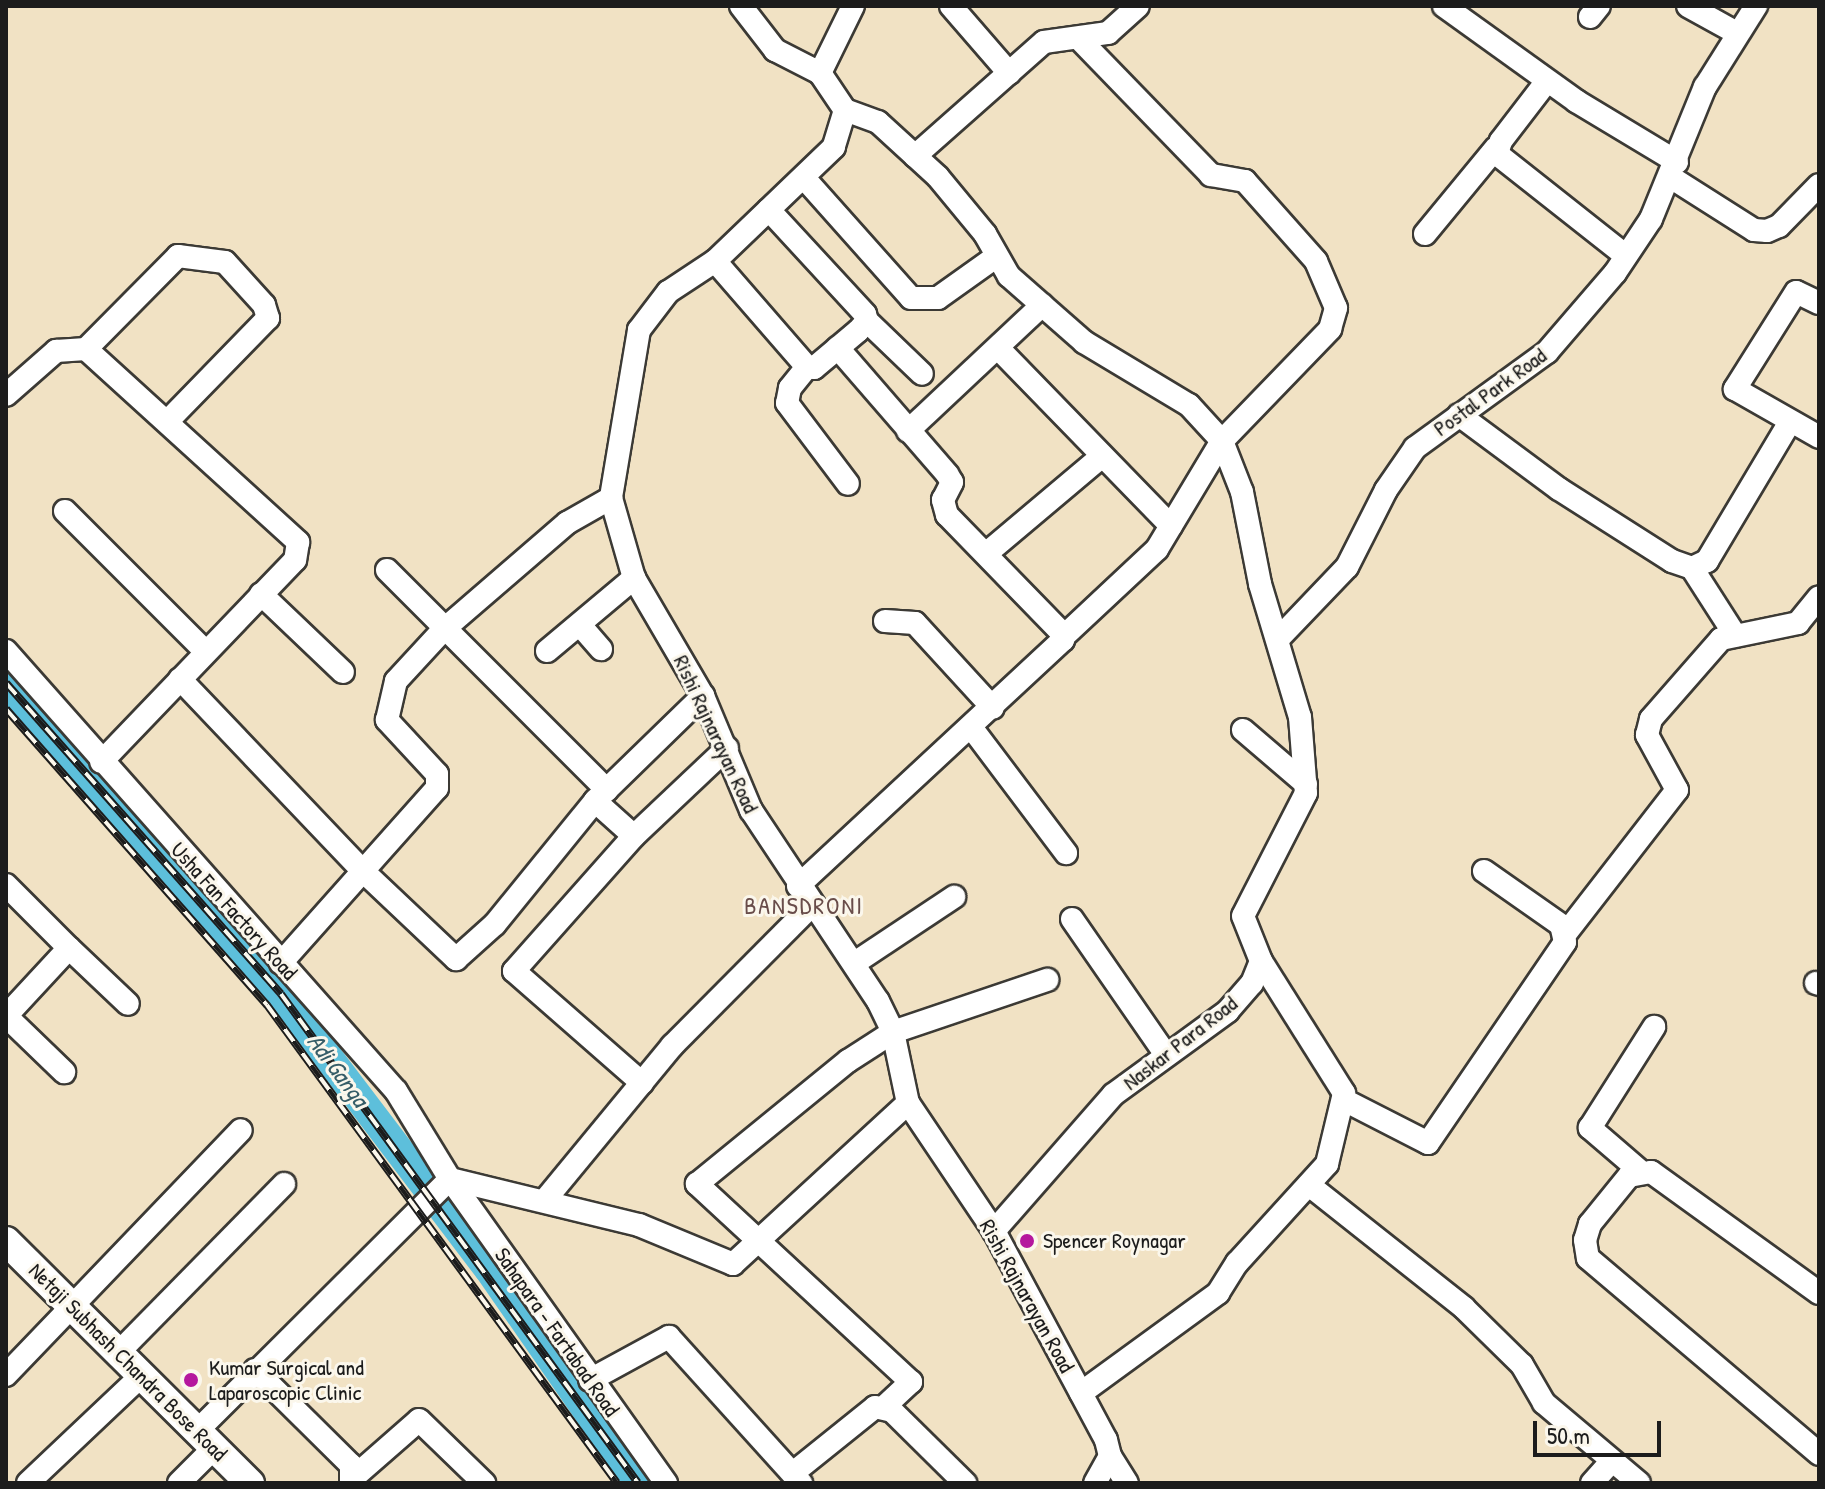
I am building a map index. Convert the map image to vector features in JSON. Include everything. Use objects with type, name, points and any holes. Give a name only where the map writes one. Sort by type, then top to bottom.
[{"type":"main road","name":"Netaji Subhash Chandra Bose Road","points":[[6,1241],[250,1483]]},
{"type":"street","points":[[741,6],[775,50],[820,73],[845,110],[878,122],[915,156],[985,234],[994,258],[1042,305],[1084,342],[1189,405],[1222,441],[1242,492],[1260,584],[1280,637],[1300,717],[1306,784],[1301,811],[1246,903],[1243,916],[1261,961],[1322,1053],[1346,1101],[1428,1143],[1485,1066],[1566,933],[1677,790],[1647,735],[1651,719],[1721,639],[1798,623],[1819,597]]},
{"type":"street","points":[[820,73],[853,6]]},
{"type":"street","points":[[951,6],[1009,73]]},
{"type":"street","points":[[915,156],[1044,42],[1108,33],[1138,6]]},
{"type":"street","points":[[1688,6],[1737,33]]},
{"type":"street","name":"Postal Park Road","points":[[1280,637],[1347,567],[1386,490],[1415,448],[1569,332],[1626,256],[1674,170],[1705,87],[1756,6]]},
{"type":"street","points":[[1456,10],[1547,81],[1754,230],[1767,231],[1779,226],[1819,185]]},
{"type":"street","points":[[798,886],[1056,650],[1063,637],[1157,549],[1222,441],[1330,329],[1336,308],[1316,261],[1245,181],[1211,175],[1079,39]]},
{"type":"street","points":[[1425,234],[1547,81]]},
{"type":"street","name":"Rishi Rajnarayan Road","points":[[845,110],[834,147],[805,179],[715,261],[668,292],[639,330],[611,498],[634,578],[703,696],[751,810],[798,886],[856,962],[893,1032],[908,1103],[994,1231],[1081,1393],[1110,1456],[1127,1483]]},
{"type":"street","points":[[1496,148],[1626,256]]},
{"type":"street","points":[[805,179],[911,298],[938,298],[994,258]]},
{"type":"street","points":[[769,210],[867,321],[922,374]]},
{"type":"street","points":[[6,395],[56,351],[86,349],[178,256],[225,262],[264,305],[268,318],[167,422]]},
{"type":"street","points":[[715,261],[807,367],[814,368],[867,321]]},
{"type":"street","points":[[1819,303],[1796,292],[1735,389],[1819,437]]},
{"type":"street","points":[[908,431],[1042,305]]},
{"type":"street","points":[[838,348],[952,482],[943,500],[947,515],[987,553],[1063,637]]},
{"type":"street","points":[[998,348],[1171,526]]},
{"type":"street","points":[[86,349],[298,542],[295,560],[101,762]]},
{"type":"street","points":[[807,367],[790,388],[787,403],[848,484]]},
{"type":"street","points":[[1459,415],[1559,489],[1672,561],[1692,568],[1735,635]]},
{"type":"street","points":[[1692,568],[1707,561],[1790,422]]},
{"type":"street","points":[[987,553],[1101,457]]},
{"type":"street","points":[[281,963],[437,788],[437,774],[392,728],[386,712],[396,681],[443,630],[567,523],[611,498]]},
{"type":"street","points":[[65,511],[205,651]]},
{"type":"street","points":[[387,570],[601,795],[634,836]]},
{"type":"street","points":[[547,651],[634,578]]},
{"type":"street","points":[[261,594],[343,672]]},
{"type":"street","points":[[885,621],[915,623],[993,708]]},
{"type":"street","points":[[580,625],[601,649]]},
{"type":"street","name":"Usha Fan Factory Road","points":[[6,651],[101,762],[396,1091],[450,1179]]},
{"type":"street","points":[[180,679],[364,872],[440,949],[456,959],[462,957],[601,795],[703,696]]},
{"type":"street","points":[[971,727],[1066,853]]},
{"type":"street","points":[[1243,730],[1306,784]]},
{"type":"street","points":[[642,1083],[514,971],[634,836],[727,748]]},
{"type":"street","points":[[1484,871],[1566,933]]},
{"type":"street","points":[[6,885],[128,1004]]},
{"type":"street","points":[[856,962],[954,897]]},
{"type":"street","points":[[545,1200],[642,1083],[812,905]]},
{"type":"street","points":[[1072,919],[1166,1055]]},
{"type":"street","points":[[64,1072],[6,1016],[69,948]]},
{"type":"street","name":"Naskar Para Road","points":[[994,1231],[1113,1095],[1228,1011],[1252,983],[1261,961]]},
{"type":"street","points":[[590,1380],[669,1337],[797,1478],[857,1418],[884,1407],[911,1382],[759,1246],[697,1184],[848,1061],[893,1032],[1047,980]]},
{"type":"street","points":[[1654,1027],[1590,1128],[1639,1170],[1651,1172],[1819,1293]]},
{"type":"street","points":[[1081,1393],[1218,1293],[1243,1255],[1327,1164],[1332,1128],[1346,1101]]},
{"type":"street","points":[[179,1483],[205,1440],[255,1370],[450,1179],[545,1200],[675,1236],[723,1263],[733,1264],[759,1246],[908,1103]]},
{"type":"street","points":[[6,1375],[241,1130]]},
{"type":"street","points":[[1639,1170],[1590,1224],[1585,1240],[1588,1258],[1819,1454]]},
{"type":"street","name":"Sahapara - Fartabad Road","points":[[450,1179],[666,1483]]},
{"type":"street","points":[[118,1353],[284,1184]]},
{"type":"street","points":[[1309,1185],[1464,1308],[1522,1365],[1544,1403],[1610,1463],[1639,1483]]},
{"type":"street","points":[[255,1370],[351,1465],[352,1480]]},
{"type":"street","points":[[28,1483],[141,1376]]},
{"type":"street","points":[[884,1407],[933,1447],[965,1483]]},
{"type":"street","points":[[352,1480],[419,1420],[484,1483]]},
{"type":"street","points":[[1095,1483],[1110,1456]]},
{"type":"street","points":[[1592,1483],[1610,1463]]},
{"type":"waterway","name":"Adi Ganga","points":[[6,684],[274,986],[489,1269],[638,1483]]},
{"type":"railway","points":[[6,683],[281,994],[638,1483]]},
{"type":"railway","points":[[6,709],[267,1005],[617,1483]]},
{"type":"place","name":"Spencer Roynagar","points":[[1027,1241]]},
{"type":"place","name":"Kumar Surgical and Laparoscopic Clinic","points":[[191,1380]]},
{"type":"district","name":"BANSDRONI","points":[[804,906]]}]
